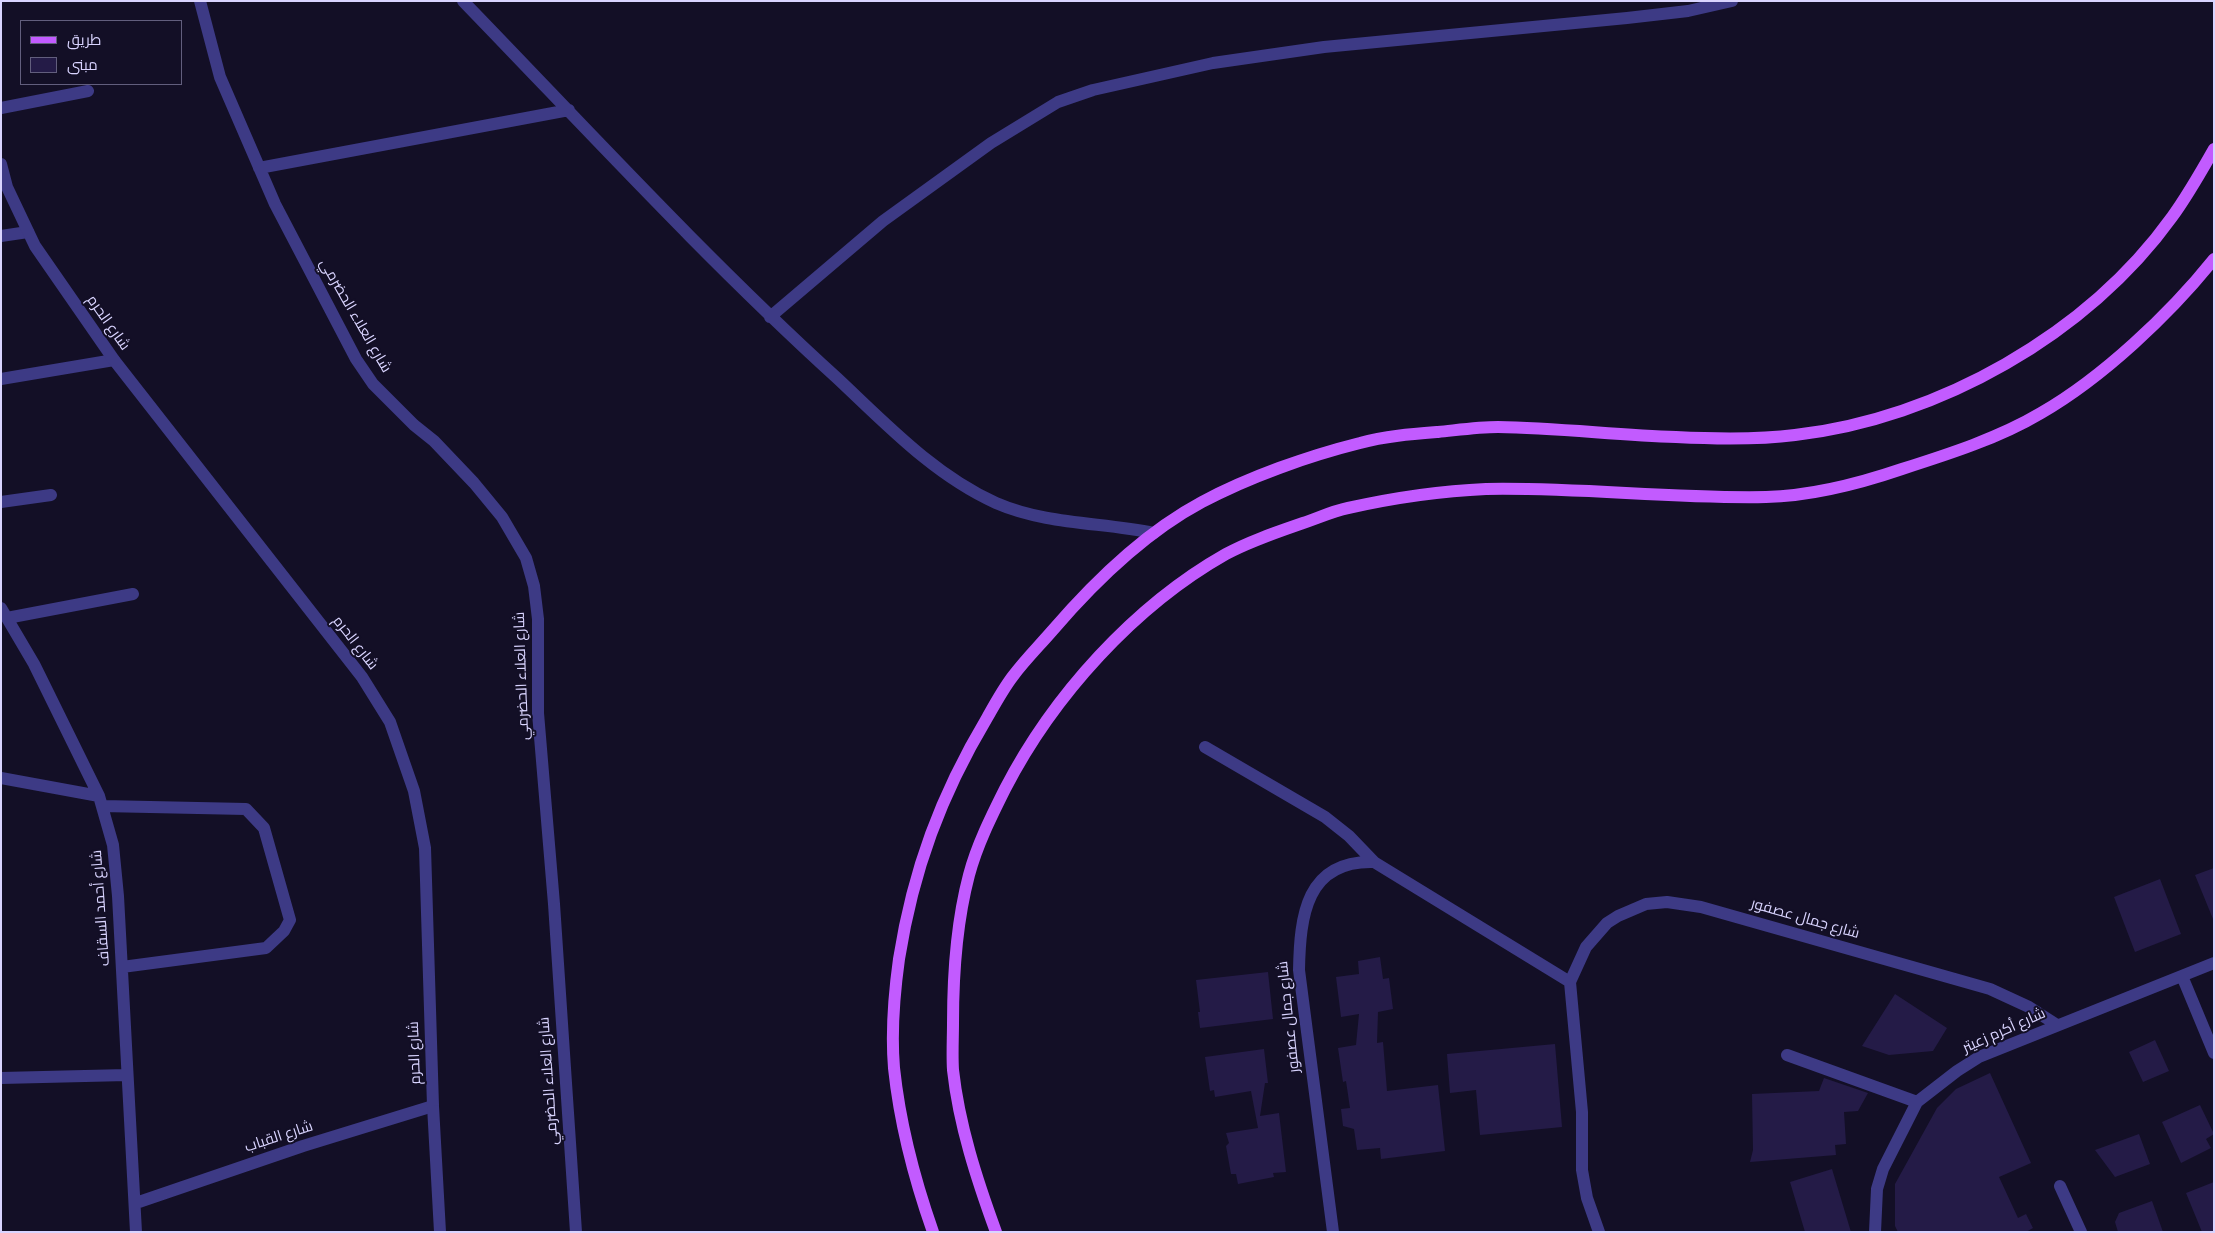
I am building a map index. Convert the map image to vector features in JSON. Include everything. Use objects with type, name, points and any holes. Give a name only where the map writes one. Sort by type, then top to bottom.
[{"type":"main road","points":[[933,1232],[917,1187],[904,1139],[894,1066],[893,1031],[896,980],[905,923],[922,858],[951,783],[1011,678],[1098,579],[1154,533],[1200,503],[1298,462],[1361,442],[1401,435],[1494,427],[1679,438],[1759,438],[1796,435],[1872,420],[1930,400],[2021,355],[2062,327],[2101,294],[2141,256],[2172,217],[2214,149]]},
{"type":"main road","points":[[996,1232],[979,1185],[958,1102],[953,1066],[953,980],[955,956],[969,872],[988,824],[1025,750],[1103,652],[1152,606],[1187,578],[1229,552],[1271,534],[1343,509],[1421,494],[1486,489],[1633,492],[1706,497],[1772,497],[1834,489],[1874,478],[1986,439],[2045,410],[2081,387],[2143,334],[2193,284],[2214,259]]},
{"type":"street","name":"شارع العلاء الحضرمي","points":[[200,1],[220,77],[275,204],[334,318],[369,378],[474,483],[502,517],[526,558],[534,586],[539,647],[538,713],[554,904],[576,1232]]},
{"type":"street","points":[[463,1],[770,317],[921,455],[957,482],[977,494],[1023,513],[1050,520],[1154,533]]},
{"type":"street","points":[[770,317],[883,220],[990,143],[1058,102],[1093,90],[1213,63],[1315,48],[1627,18],[1688,11],[1732,1]]},
{"type":"street","points":[[1,108],[88,91]]},
{"type":"street","points":[[259,168],[569,110]]},
{"type":"street","name":"شارع الحرم","points":[[1,164],[8,187],[35,246],[114,360],[362,677],[390,722],[414,791],[425,848],[432,1106],[440,1232]]},
{"type":"street","points":[[1,236],[28,232]]},
{"type":"street","points":[[1,379],[114,360]]},
{"type":"street","points":[[1,502],[51,495]]},
{"type":"street","points":[[4,613],[133,594]]},
{"type":"street","name":"شارع أحمد السقاف","points":[[4,613],[34,664],[100,801],[113,845],[118,896],[136,1203],[136,1232]]},
{"type":"street","points":[[1205,747],[1325,817],[1349,836],[1374,862],[1570,982]]},
{"type":"street","points":[[1,778],[100,801],[246,810],[264,828],[290,920],[279,937],[266,948],[122,967]]},
{"type":"street","name":"شارع جمال عصفور","points":[[1333,1232],[1301,995],[1300,943],[1306,904],[1323,877],[1340,866],[1356,861],[1374,862]]},
{"type":"street","name":"شارع جمال عصفور","points":[[1599,1232],[1587,1198],[1582,1170],[1582,1112],[1570,982],[1586,947],[1607,923],[1636,907],[1668,902],[1716,910],[1990,989],[2029,1006],[2057,1025]]},
{"type":"street","name":"شارع أكرم زعيتر","points":[[1875,1232],[1877,1189],[1883,1168],[1917,1102],[1957,1070],[1979,1057],[2214,963]]},
{"type":"street","points":[[2182,976],[2214,1053]]},
{"type":"street","points":[[1787,1055],[1917,1102]]},
{"type":"street","points":[[1,1078],[127,1075]]},
{"type":"street","name":"شارع القباب","points":[[136,1203],[303,1146],[432,1106]]},
{"type":"street","points":[[2060,1186],[2081,1232]]},
{"type":"building","points":[[2214,868],[2214,919],[2213,919],[2195,875]]},
{"type":"building","points":[[2160,879],[2181,934],[2135,952],[2114,897]]},
{"type":"building","points":[[1380,957],[1383,979],[1389,978],[1393,1009],[1378,1012],[1377,1043],[1383,1042],[1387,1091],[1438,1085],[1445,1151],[1381,1159],[1380,1148],[1357,1150],[1354,1129],[1343,1126],[1341,1109],[1350,1108],[1346,1081],[1343,1082],[1338,1048],[1356,1045],[1359,1014],[1341,1017],[1336,977],[1359,974],[1358,961]]},
{"type":"building","points":[[1268,972],[1273,1019],[1200,1028],[1196,980]]},
{"type":"building","points":[[1895,994],[1947,1028],[1933,1051],[1889,1055],[1862,1046]]},
{"type":"building","points":[[2155,1040],[2169,1071],[2143,1082],[2129,1052]]},
{"type":"building","points":[[1555,1044],[1562,1127],[1480,1135],[1476,1090],[1450,1093],[1447,1054]]},
{"type":"building","points":[[1264,1049],[1268,1083],[1265,1083],[1260,1116],[1279,1113],[1286,1172],[1273,1173],[1274,1177],[1238,1184],[1236,1174],[1231,1174],[1226,1146],[1229,1143],[1226,1133],[1258,1128],[1251,1091],[1215,1097],[1214,1090],[1210,1091],[1205,1057]]},
{"type":"building","points":[[1990,1073],[2031,1163],[1999,1177],[2018,1218],[2026,1214],[2033,1228],[2026,1232],[1898,1232],[1895,1226],[1895,1184],[1937,1108],[1956,1089]]},
{"type":"building","points":[[1824,1078],[1868,1093],[1858,1111],[1844,1112],[1846,1144],[1835,1145],[1836,1155],[1750,1162],[1753,1150],[1752,1094],[1819,1091]]},
{"type":"building","points":[[2200,1105],[2214,1134],[2206,1139],[2211,1148],[2181,1163],[2162,1122]]},
{"type":"building","points":[[2139,1134],[2150,1164],[2115,1177],[2095,1150]]},
{"type":"building","points":[[1832,1169],[1851,1232],[1805,1232],[1790,1182]]},
{"type":"building","points":[[2214,1182],[2214,1232],[2202,1232],[2186,1193]]},
{"type":"building","points":[[2152,1201],[2163,1232],[2118,1232],[2115,1222],[2119,1213]]}]
